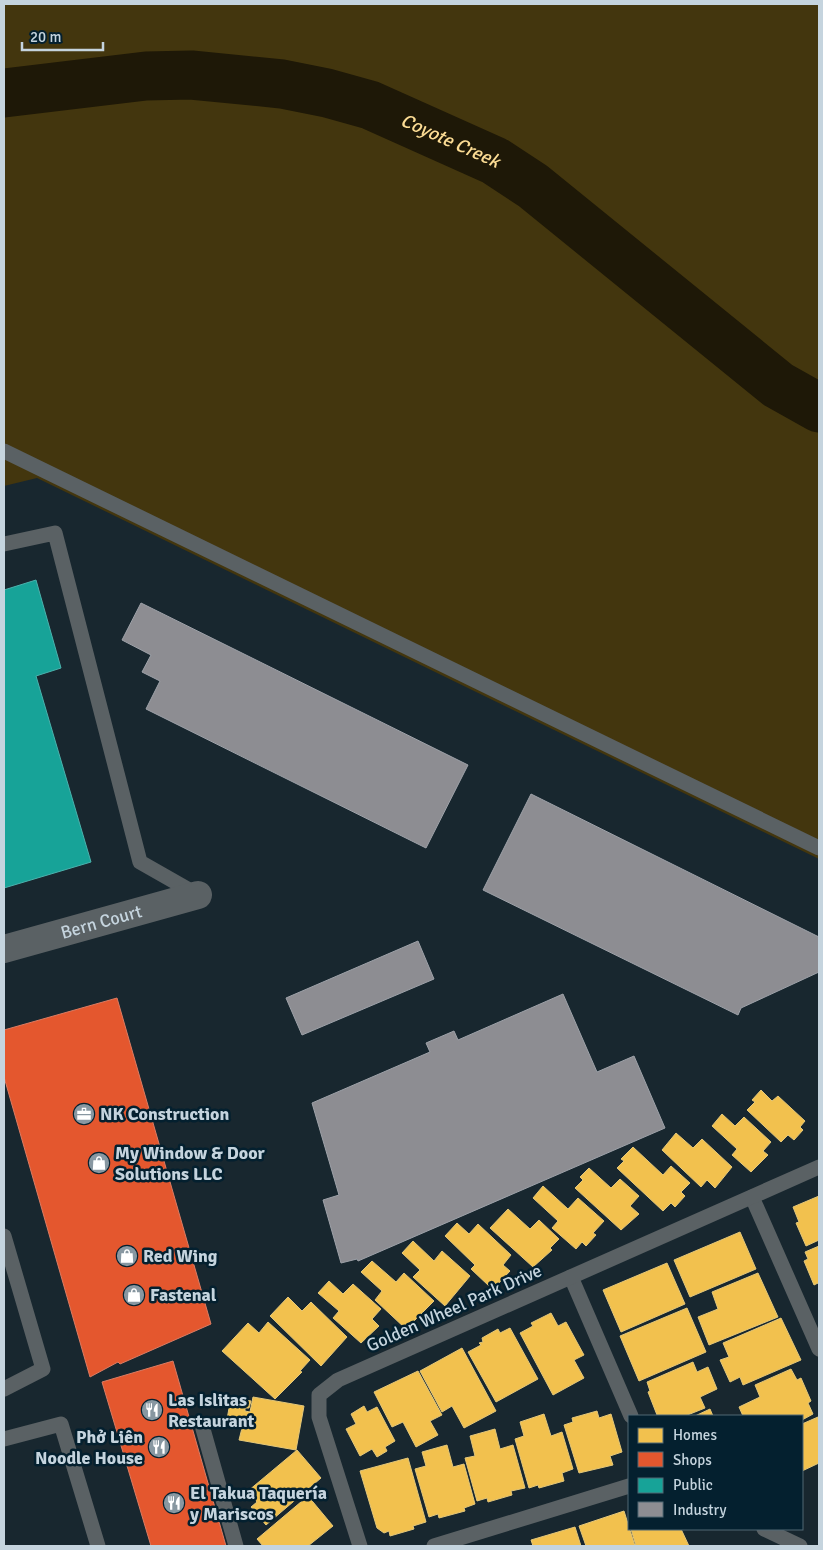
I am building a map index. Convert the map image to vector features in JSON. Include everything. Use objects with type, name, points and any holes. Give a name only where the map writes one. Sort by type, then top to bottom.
[{"type":"street","name":"Bern Court","points":[[4,949],[198,894]]},
{"type":"lane","points":[[4,451],[819,848]]},
{"type":"lane","points":[[4,544],[55,533],[140,862],[198,894]]},
{"type":"lane","name":"Golden Wheel Park Drive","points":[[360,1546],[319,1417],[319,1395],[338,1380],[819,1167]]},
{"type":"lane","points":[[752,1197],[819,1349]]},
{"type":"lane","points":[[4,1236],[43,1369],[4,1389]]},
{"type":"lane","points":[[571,1277],[631,1415]]},
{"type":"lane","points":[[4,1439],[61,1424],[98,1546]]},
{"type":"lane","points":[[203,1429],[236,1546]]},
{"type":"lane","points":[[434,1546],[628,1486]]},
{"type":"lane","points":[[766,1530],[800,1546]]},
{"type":"shaded area","points":[[4,4],[819,4],[819,859],[37,478],[4,486]]},
{"type":"building: Homes","points":[[761,1090],[772,1101],[778,1096],[805,1121],[800,1127],[803,1130],[794,1140],[788,1135],[781,1142],[747,1110],[755,1102],[752,1100]]},
{"type":"building: Homes","points":[[722,1114],[735,1126],[744,1117],[771,1142],[763,1151],[768,1155],[751,1172],[732,1155],[737,1149],[712,1126]]},
{"type":"building: Homes","points":[[676,1133],[693,1148],[702,1139],[732,1167],[715,1188],[707,1180],[701,1187],[662,1150]]},
{"type":"building: Homes","points":[[633,1147],[663,1175],[671,1166],[690,1183],[681,1192],[685,1196],[675,1207],[671,1203],[663,1211],[617,1168],[624,1161],[621,1159]]},
{"type":"building: Homes","points":[[589,1168],[611,1188],[620,1179],[639,1196],[630,1206],[639,1214],[621,1230],[575,1188],[583,1180],[580,1177]]},
{"type":"building: Homes","points":[[543,1186],[568,1209],[578,1198],[604,1221],[593,1233],[596,1235],[586,1246],[582,1242],[576,1249],[552,1228],[558,1221],[533,1198]]},
{"type":"building: Homes","points":[[819,1196],[819,1240],[806,1246],[796,1223],[799,1222],[793,1207]]},
{"type":"building: Homes","points":[[508,1209],[530,1229],[539,1220],[559,1239],[550,1248],[552,1250],[533,1267],[490,1228]]},
{"type":"building: Homes","points":[[457,1223],[469,1234],[478,1224],[511,1255],[503,1265],[510,1271],[497,1285],[494,1282],[489,1286],[471,1269],[475,1265],[445,1236]]},
{"type":"building: Homes","points":[[740,1232],[756,1269],[690,1297],[674,1260]]},
{"type":"building: Homes","points":[[413,1241],[434,1261],[442,1251],[470,1276],[445,1306],[413,1277],[420,1270],[402,1253]]},
{"type":"building: Homes","points":[[819,1246],[819,1285],[818,1283],[814,1285],[804,1261],[808,1259],[805,1252]]},
{"type":"building: Homes","points":[[372,1261],[396,1282],[404,1273],[434,1301],[406,1329],[375,1300],[382,1291],[361,1272]]},
{"type":"building: Homes","points":[[667,1263],[685,1304],[621,1332],[603,1290]]},
{"type":"building: Homes","points":[[758,1273],[778,1317],[709,1345],[698,1317],[718,1309],[712,1292]]},
{"type":"building: Homes","points":[[329,1281],[343,1294],[353,1284],[381,1309],[372,1319],[379,1326],[361,1343],[333,1318],[339,1311],[318,1293]]},
{"type":"building: Homes","points":[[288,1297],[302,1311],[311,1302],[347,1337],[321,1366],[270,1316]]},
{"type":"building: Homes","points":[[687,1308],[706,1352],[639,1381],[620,1336]]},
{"type":"building: Homes","points":[[551,1313],[558,1326],[566,1322],[584,1355],[574,1360],[584,1378],[553,1395],[520,1333],[533,1326],[531,1323]]},
{"type":"building: Homes","points":[[781,1318],[801,1360],[743,1385],[740,1377],[730,1382],[720,1360],[729,1357],[723,1343]]},
{"type":"building: Homes","points":[[268,1322],[310,1360],[300,1371],[302,1372],[275,1399],[222,1351],[248,1323],[259,1333]]},
{"type":"building: Homes","points":[[510,1328],[538,1379],[496,1402],[468,1352],[481,1345],[479,1343],[483,1342],[482,1338],[498,1329],[500,1333]]},
{"type":"building: Homes","points":[[462,1348],[496,1411],[464,1428],[452,1406],[442,1412],[420,1371]]},
{"type":"building: Homes","points":[[693,1362],[697,1372],[708,1367],[717,1389],[700,1397],[705,1408],[688,1415],[657,1415],[648,1392],[650,1391],[647,1382]]},
{"type":"building: Homes","points":[[791,1369],[797,1380],[801,1378],[811,1401],[808,1403],[813,1414],[803,1419],[803,1415],[743,1415],[739,1407],[760,1397],[755,1385]]},
{"type":"building: Homes","points":[[418,1371],[442,1415],[430,1421],[438,1435],[416,1447],[403,1422],[392,1427],[374,1392]]},
{"type":"building: Homes","points":[[231,1397],[251,1401],[249,1408],[245,1408],[245,1411],[250,1412],[253,1397],[304,1406],[296,1450],[239,1440],[242,1428],[226,1425]]},
{"type":"building: Homes","points":[[364,1406],[367,1412],[377,1407],[395,1441],[385,1447],[387,1451],[377,1457],[372,1449],[360,1456],[346,1429],[356,1424],[351,1414]]},
{"type":"building: Homes","points":[[710,1409],[713,1415],[697,1415]]},
{"type":"building: Homes","points":[[597,1411],[599,1418],[611,1414],[622,1452],[610,1456],[613,1465],[579,1473],[564,1425],[573,1422],[572,1418]]},
{"type":"building: Homes","points":[[544,1414],[551,1436],[562,1432],[573,1469],[562,1473],[564,1481],[539,1488],[538,1485],[529,1488],[515,1439],[524,1436],[520,1422]]},
{"type":"building: Homes","points":[[818,1417],[819,1463],[803,1471],[803,1424]]},
{"type":"building: Homes","points":[[495,1429],[500,1449],[513,1445],[525,1488],[511,1491],[512,1495],[488,1502],[487,1498],[477,1501],[465,1458],[475,1456],[470,1436]]},
{"type":"building: Homes","points":[[447,1445],[453,1467],[464,1464],[475,1504],[464,1508],[465,1511],[439,1518],[438,1514],[429,1517],[415,1469],[426,1466],[422,1452]]},
{"type":"building: Homes","points":[[297,1450],[321,1478],[266,1525],[251,1507],[257,1502],[248,1491]]},
{"type":"building: Homes","points":[[408,1458],[426,1522],[413,1526],[414,1529],[390,1536],[389,1531],[384,1533],[377,1528],[360,1471]]},
{"type":"building: Homes","points":[[308,1496],[333,1526],[308,1546],[263,1546],[257,1539]]},
{"type":"building: Homes","points":[[624,1511],[628,1530],[630,1530],[635,1546],[586,1546],[579,1526]]},
{"type":"building: Homes","points":[[575,1527],[581,1546],[533,1546],[531,1540]]},
{"type":"building: Homes","points":[[631,1530],[681,1530],[689,1546],[636,1546]]},
{"type":"building: Shops","points":[[117,998],[211,1324],[120,1364],[118,1362],[90,1377],[4,1077],[4,1030]]},
{"type":"building: Shops","points":[[173,1361],[226,1546],[151,1546],[102,1382]]},
{"type":"building: Public","points":[[36,580],[61,668],[36,676],[91,862],[4,888],[4,590]]},
{"type":"building: Industry","points":[[141,603],[468,765],[426,848],[146,709],[160,681],[142,672],[151,655],[122,640]]},
{"type":"building: Industry","points":[[531,794],[819,937],[819,972],[741,1008],[738,1015],[483,890]]},
{"type":"building: Industry","points":[[418,941],[434,979],[302,1035],[286,998]]},
{"type":"building: Industry","points":[[563,994],[597,1072],[634,1056],[665,1128],[358,1261],[357,1259],[341,1263],[323,1200],[339,1195],[312,1103],[430,1052],[426,1043],[454,1031],[458,1040]]},
{"type":"waterway","name":"Coyote Creek","points":[[4,93],[146,76],[191,75],[282,84],[327,93],[370,105],[495,161],[533,186],[778,385],[819,408]]},
{"type":"place","name":"NK Construction","points":[[84,1114]]},
{"type":"place","name":"My Window & Door Solutions LLC","points":[[99,1163]]},
{"type":"place","name":"Red Wing","points":[[127,1256]]},
{"type":"place","name":"Fastenal","points":[[134,1295]]},
{"type":"place","name":"Las Islitas Restaurant","points":[[152,1410]]},
{"type":"place","name":"Phở Liên Noodle House","points":[[159,1447]]},
{"type":"place","name":"El Takua Taquería y Mariscos","points":[[174,1503]]}]
